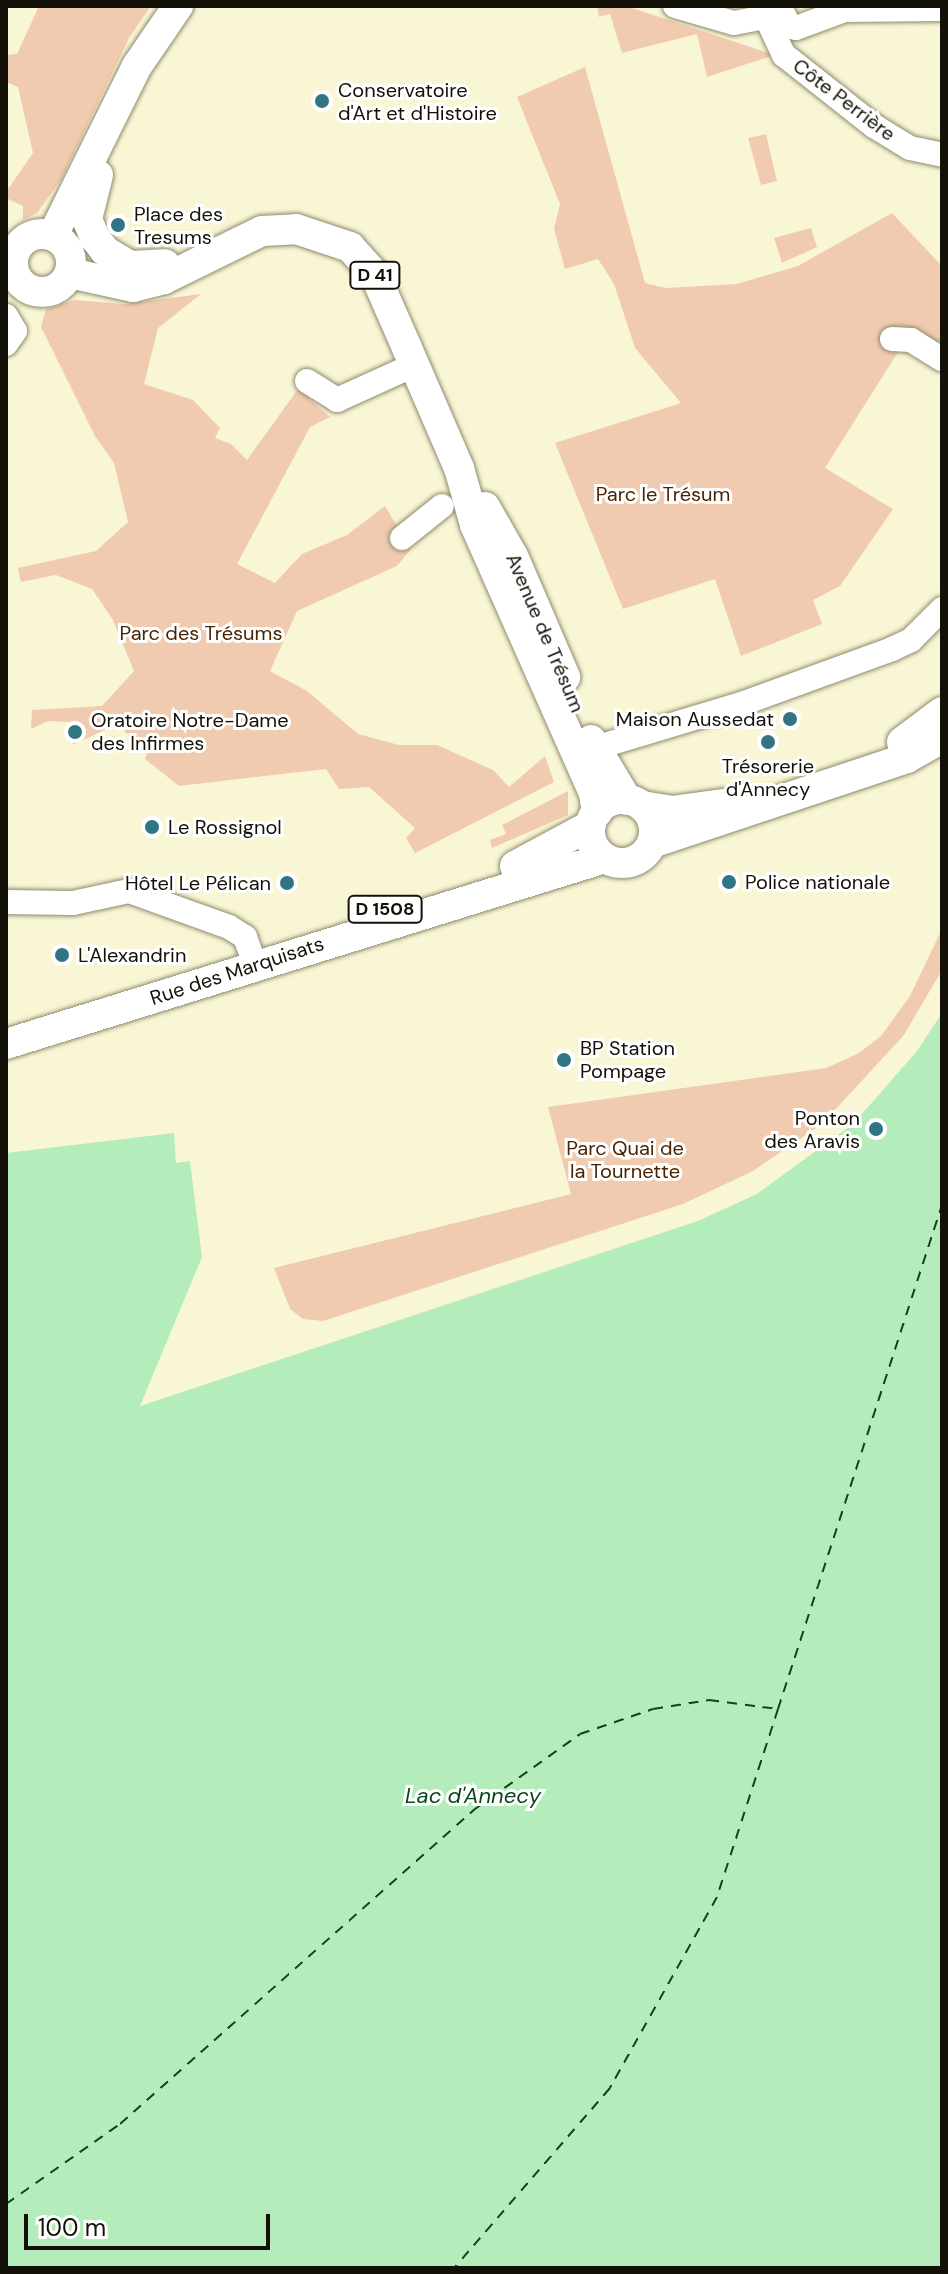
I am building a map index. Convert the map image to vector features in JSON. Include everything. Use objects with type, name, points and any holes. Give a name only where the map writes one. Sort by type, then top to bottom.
[{"type":"main road","points":[[53,235],[105,126],[151,41],[178,6]]},
{"type":"main road","points":[[105,126],[100,171],[88,203],[87,219],[95,238],[105,251],[130,266],[145,269],[176,261],[189,266]]},
{"type":"main road","name":"Avenue de Trésum","points":[[70,273],[133,287],[189,266],[262,231],[296,229],[327,236],[350,247],[375,275],[459,468],[475,525],[594,794],[594,819]]},
{"type":"main road","points":[[42,233],[53,235],[69,250],[70,273],[55,289],[20,297],[19,280],[10,269],[21,242],[42,233]]},
{"type":"main road","name":"Avenue de Trésum","points":[[459,468],[513,556],[595,748],[634,803]]},
{"type":"main road","points":[[877,764],[942,712]]},
{"type":"main road","points":[[780,796],[672,811],[634,803],[610,802],[594,819],[593,844],[605,858],[633,861],[652,843],[780,796],[877,764],[907,758],[942,738]]},
{"type":"main road","points":[[634,803],[653,823],[652,843]]},
{"type":"main road","name":"Rue des Marquisats","points":[[6,1044],[486,878],[554,849],[594,819]]},
{"type":"main road","name":"Rue des Marquisats","points":[[6,1028],[605,858]]},
{"type":"street","points":[[675,6],[734,23],[783,13],[789,26],[796,28],[845,10],[942,9]]},
{"type":"street","name":"Côte Perrière","points":[[783,13],[784,55],[910,148],[942,155]]},
{"type":"street","points":[[6,316],[15,331],[6,344]]},
{"type":"street","points":[[892,339],[911,340],[942,359]]},
{"type":"street","points":[[307,381],[337,400],[414,365]]},
{"type":"street","points":[[402,538],[442,506]]},
{"type":"street","points":[[562,719],[595,748],[737,706],[892,649],[911,640],[942,609]]},
{"type":"street","points":[[6,902],[73,903],[129,891],[229,927],[245,937],[254,958]]},
{"type":"green space","points":[[39,6],[151,6],[129,38],[61,180],[37,213],[23,220],[23,206],[6,198],[6,192],[33,153],[18,87],[6,82],[6,55],[17,54]]},
{"type":"green space","points":[[597,6],[626,6],[775,55],[707,77],[697,34],[622,53],[610,14],[599,17]]},
{"type":"green space","name":"Parc le Trésum","points":[[585,67],[645,283],[666,288],[737,284],[798,266],[892,213],[942,266],[942,338],[934,348],[910,333],[825,468],[893,509],[840,586],[813,600],[822,624],[741,656],[715,579],[623,609],[555,443],[681,403],[635,348],[614,284],[598,259],[565,269],[554,229],[560,204],[517,97]]},
{"type":"green space","points":[[766,134],[777,181],[761,185],[748,138]]},
{"type":"green space","points":[[811,228],[817,247],[782,263],[774,238]]},
{"type":"green space","name":"Parc des Trésums","points":[[201,294],[158,328],[144,384],[193,400],[220,428],[215,438],[231,444],[247,460],[298,389],[330,417],[310,427],[237,564],[275,583],[302,554],[347,535],[385,506],[411,549],[397,566],[297,611],[270,671],[307,691],[358,734],[399,745],[437,745],[493,770],[509,787],[545,756],[554,782],[415,853],[406,838],[415,828],[369,787],[339,789],[326,769],[179,786],[145,759],[147,753],[117,724],[73,745],[70,722],[48,721],[31,729],[32,710],[102,706],[134,671],[113,620],[92,589],[56,575],[21,582],[19,574],[18,568],[96,551],[128,522],[114,463],[95,436],[41,327],[46,309],[75,300],[125,304]]},
{"type":"green space","points":[[568,791],[568,815],[492,848],[490,840],[506,834],[502,825]]},
{"type":"green space","name":"Parc Quai de la Tournette","points":[[942,929],[942,970],[904,1035],[822,1124],[753,1171],[683,1204],[323,1321],[303,1319],[290,1309],[274,1268],[571,1194],[548,1107],[826,1068],[859,1053],[881,1036],[910,996]]},
{"type":"water","name":"Lac d'Annecy","points":[[942,1013],[942,2268],[6,2268],[6,1153],[174,1133],[176,1163],[190,1161],[202,1257],[140,1406],[698,1221],[757,1194],[854,1123],[917,1051]]},
{"type":"ferry route","points":[[778,1709],[942,1205]]},
{"type":"ferry route","points":[[6,2204],[120,2124],[475,1809],[580,1734],[653,1709],[709,1700],[778,1709],[717,1897],[610,2088],[454,2268]]},
{"type":"place","name":"Conservatoire d'Art et d'Histoire","points":[[322,101]]},
{"type":"place","name":"Place des Tresums","points":[[118,225]]},
{"type":"place","name":"Maison Aussedat","points":[[790,719]]},
{"type":"place","name":"Oratoire Notre-Dame des Infirmes","points":[[75,732]]},
{"type":"place","name":"Trésorerie d'Annecy","points":[[768,742]]},
{"type":"place","name":"Le Rossignol","points":[[152,827]]},
{"type":"place","name":"Police nationale","points":[[729,882]]},
{"type":"place","name":"Hôtel Le Pélican","points":[[287,883]]},
{"type":"place","name":"L'Alexandrin","points":[[62,955]]},
{"type":"place","name":"BP Station Pompage","points":[[564,1060]]},
{"type":"place","name":"Ponton des Aravis","points":[[876,1129]]}]
